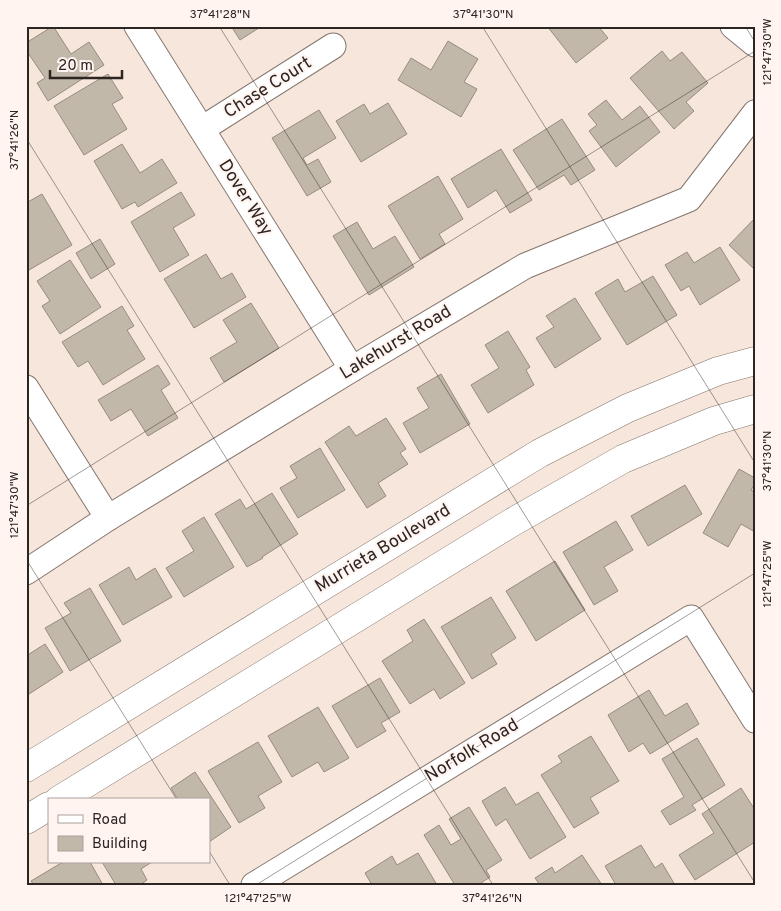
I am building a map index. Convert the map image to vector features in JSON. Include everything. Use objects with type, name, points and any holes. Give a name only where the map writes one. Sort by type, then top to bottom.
[{"type":"main road","name":"Murrieta Boulevard","points":[[26,768],[540,453],[628,408],[718,371],[755,360]]},
{"type":"main road","points":[[62,798],[512,524],[623,459],[714,421],[755,409]]},
{"type":"main road","points":[[26,820],[48,807]]},
{"type":"street","name":"Dover Way","points":[[137,26],[352,369]]},
{"type":"street","points":[[733,26],[755,44]]},
{"type":"street","name":"Chase Court","points":[[202,129],[334,46]]},
{"type":"street","name":"Lakehurst Road","points":[[26,572],[108,518],[525,266],[689,199],[755,113]]},
{"type":"street","points":[[26,388],[108,518]]},
{"type":"street","name":"Norfolk Road","points":[[254,885],[691,618],[755,720]]},
{"type":"building","points":[[53,26],[71,54],[89,42],[104,65],[48,101],[37,83],[45,78],[26,50],[26,43]]},
{"type":"building","points":[[231,26],[262,26],[240,40]]},
{"type":"building","points":[[547,26],[598,26],[608,38],[576,63]]},
{"type":"building","points":[[448,41],[478,59],[464,82],[477,89],[461,117],[398,80],[411,58],[431,70]]},
{"type":"building","points":[[662,51],[670,61],[682,52],[708,83],[686,102],[694,111],[674,129],[630,78]]},
{"type":"building","points":[[108,74],[123,98],[112,104],[127,129],[84,155],[54,106]]},
{"type":"building","points":[[606,100],[622,120],[640,106],[660,132],[616,167],[589,131],[597,125],[588,114]]},
{"type":"building","points":[[388,103],[407,134],[361,162],[336,121],[364,104],[370,114]]},
{"type":"building","points":[[319,110],[336,138],[303,158],[307,165],[318,159],[331,182],[307,196],[272,138]]},
{"type":"building","points":[[562,119],[595,170],[571,185],[564,175],[539,190],[513,150]]},
{"type":"building","points":[[122,144],[140,173],[162,159],[177,183],[138,207],[135,202],[122,209],[94,161]]},
{"type":"building","points":[[501,149],[532,200],[510,213],[496,190],[468,208],[451,179]]},
{"type":"building","points":[[438,176],[463,219],[439,234],[445,244],[420,259],[388,206]]},
{"type":"building","points":[[181,192],[195,215],[173,228],[189,255],[160,272],[131,222]]},
{"type":"building","points":[[42,194],[72,245],[29,270],[26,265],[26,203]]},
{"type":"building","points":[[755,218],[755,270],[729,245]]},
{"type":"building","points":[[357,222],[373,249],[395,236],[414,267],[369,295],[333,236]]},
{"type":"building","points":[[100,239],[115,264],[91,279],[76,253]]},
{"type":"building","points":[[720,247],[740,280],[700,305],[689,286],[681,291],[665,265],[687,252],[694,263]]},
{"type":"building","points":[[206,254],[221,279],[232,273],[246,297],[194,328],[164,279]]},
{"type":"building","points":[[70,260],[101,307],[60,334],[42,306],[50,301],[37,281]]},
{"type":"building","points":[[653,276],[677,315],[627,345],[595,293],[618,279],[625,292]]},
{"type":"building","points":[[575,298],[601,339],[555,368],[536,338],[554,327],[546,316]]},
{"type":"building","points":[[251,303],[279,348],[224,382],[210,358],[237,342],[223,320]]},
{"type":"building","points":[[122,306],[134,326],[127,330],[145,359],[103,385],[88,361],[78,367],[62,342]]},
{"type":"building","points":[[508,331],[530,367],[526,370],[534,385],[488,413],[471,385],[499,368],[485,345]]},
{"type":"building","points":[[158,365],[170,384],[161,390],[178,418],[148,436],[131,409],[111,421],[98,400]]},
{"type":"building","points":[[441,374],[470,424],[420,453],[403,423],[429,408],[417,388]]},
{"type":"building","points":[[386,418],[406,449],[400,453],[408,464],[378,483],[386,496],[367,508],[325,442],[349,426],[356,436]]},
{"type":"building","points":[[320,448],[345,490],[298,518],[280,488],[297,478],[290,466]]},
{"type":"building","points":[[739,469],[755,478],[755,484],[751,490],[755,492],[755,532],[741,524],[728,547],[703,533]]},
{"type":"building","points":[[685,485],[702,514],[648,546],[631,516]]},
{"type":"building","points":[[272,493],[298,534],[247,567],[215,514],[240,499],[246,509]]},
{"type":"building","points":[[204,517],[234,567],[184,597],[166,568],[194,551],[182,531]]},
{"type":"building","points":[[616,521],[633,550],[604,567],[618,591],[594,605],[563,552]]},
{"type":"building","points":[[555,561],[585,610],[536,641],[506,591]]},
{"type":"building","points":[[129,567],[136,580],[155,568],[172,597],[123,625],[99,585]]},
{"type":"building","points":[[90,588],[121,641],[70,671],[45,628],[71,613],[64,603]]},
{"type":"building","points":[[491,597],[516,638],[491,654],[497,664],[472,679],[441,627]]},
{"type":"building","points":[[424,619],[465,683],[440,699],[434,689],[410,704],[382,661],[413,641],[407,630]]},
{"type":"building","points":[[45,644],[63,672],[26,696],[26,656]]},
{"type":"building","points":[[380,678],[400,712],[381,723],[386,731],[357,748],[332,706]]},
{"type":"building","points":[[649,690],[665,716],[687,703],[699,724],[650,754],[643,743],[629,752],[608,715]]},
{"type":"building","points":[[318,707],[349,758],[324,772],[318,762],[292,777],[268,736]]},
{"type":"building","points":[[591,736],[619,781],[590,798],[599,813],[574,828],[541,775],[562,762],[558,756]]},
{"type":"building","points":[[697,738],[725,785],[692,805],[696,810],[670,825],[661,811],[684,797],[662,759]]},
{"type":"building","points":[[258,742],[282,782],[258,796],[265,808],[239,823],[208,771]]},
{"type":"building","points":[[195,772],[231,827],[210,841],[210,798],[177,798],[171,788]]},
{"type":"building","points":[[505,787],[516,805],[538,792],[566,837],[530,859],[506,819],[496,826],[482,801]]},
{"type":"building","points":[[741,788],[755,810],[755,842],[695,880],[679,855],[714,833],[702,814]]},
{"type":"building","points":[[469,807],[502,860],[486,870],[490,877],[478,885],[455,885],[424,835],[439,825],[451,845],[461,839],[449,819]]},
{"type":"building","points":[[641,845],[655,868],[662,863],[675,885],[616,885],[605,866]]},
{"type":"building","points":[[418,853],[437,885],[372,885],[365,873],[392,856],[397,865]]},
{"type":"building","points":[[582,855],[602,885],[540,885],[535,878],[552,867],[555,873]]},
{"type":"building","points":[[60,864],[91,864],[103,885],[34,885],[31,881]]},
{"type":"building","points":[[103,864],[149,864],[141,869],[147,880],[140,885],[116,885]]}]
